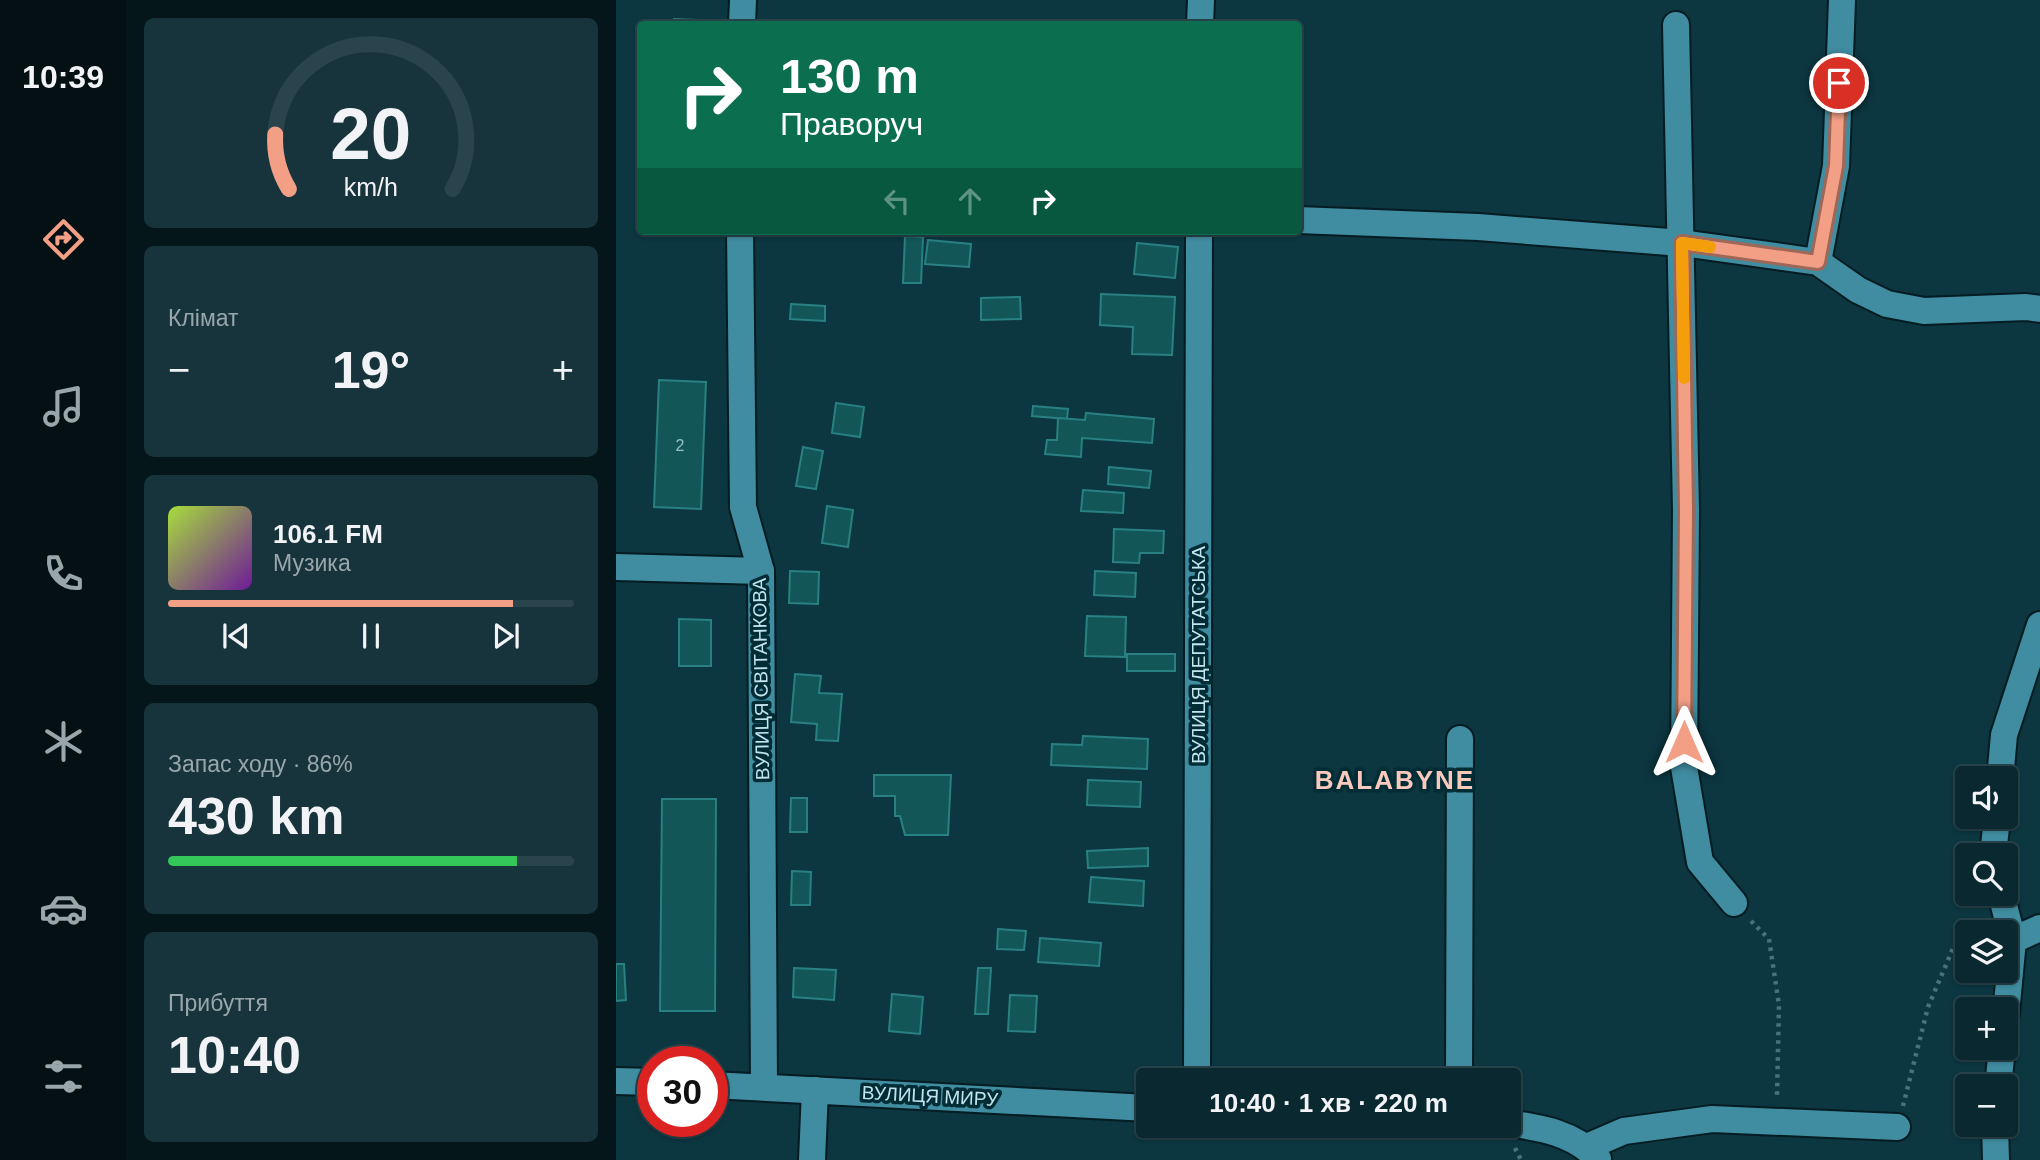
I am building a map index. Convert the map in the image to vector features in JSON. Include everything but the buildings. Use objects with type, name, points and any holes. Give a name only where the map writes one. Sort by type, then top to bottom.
[{"type":"street","points":[[742,21],[743,0]]},
{"type":"street","points":[[1200,0],[1200,21]]},
{"type":"street","points":[[1818,262],[1836,166],[1842,0]]},
{"type":"street","points":[[1676,25],[1686,510],[1684,767],[1700,862],[1734,903]]},
{"type":"street","points":[[1302,220],[1478,227],[1682,243],[1818,262],[1858,290],[1887,304],[1924,311],[2025,307],[2040,309]]},
{"type":"street","name":"ВУЛИЦЯ СВІТАНКОВА","points":[[740,235],[743,507],[761,571],[764,1087]]},
{"type":"street","name":"ВУЛИЦЯ ДЕПУТАТСЬКА","points":[[1197,1068],[1199,235]]},
{"type":"street","points":[[616,567],[761,571]]},
{"type":"street","points":[[2001,766],[2004,735],[2040,625]]},
{"type":"street","points":[[1459,1068],[1460,739]]},
{"type":"street","points":[[2018,938],[2040,928]]},
{"type":"street","points":[[616,1081],[637,1082]]},
{"type":"street","name":"ВУЛИЦЯ МИРУ","points":[[728,1086],[1136,1107]]},
{"type":"street","points":[[813,1160],[815,1090]]},
{"type":"street","points":[[1521,1125],[1553,1130],[1593,1153],[1624,1131],[1712,1119],[1898,1127]]},
{"type":"street","points":[[1995,1137],[1996,1160]]},
{"type":"path","points":[[1734,903],[1769,939],[1779,1005],[1777,1122]]},
{"type":"path","points":[[1898,1127],[1928,1007],[1955,946]]},
{"type":"slow traffic","points":[[1684,378],[1682,243],[1710,247]]},
{"type":"district","name":"BALABYNE","points":[[1395,780]]},
{"type":"route","points":[[1684,742],[1686,510],[1682,243],[1818,262],[1836,166],[1839,83]]}]
